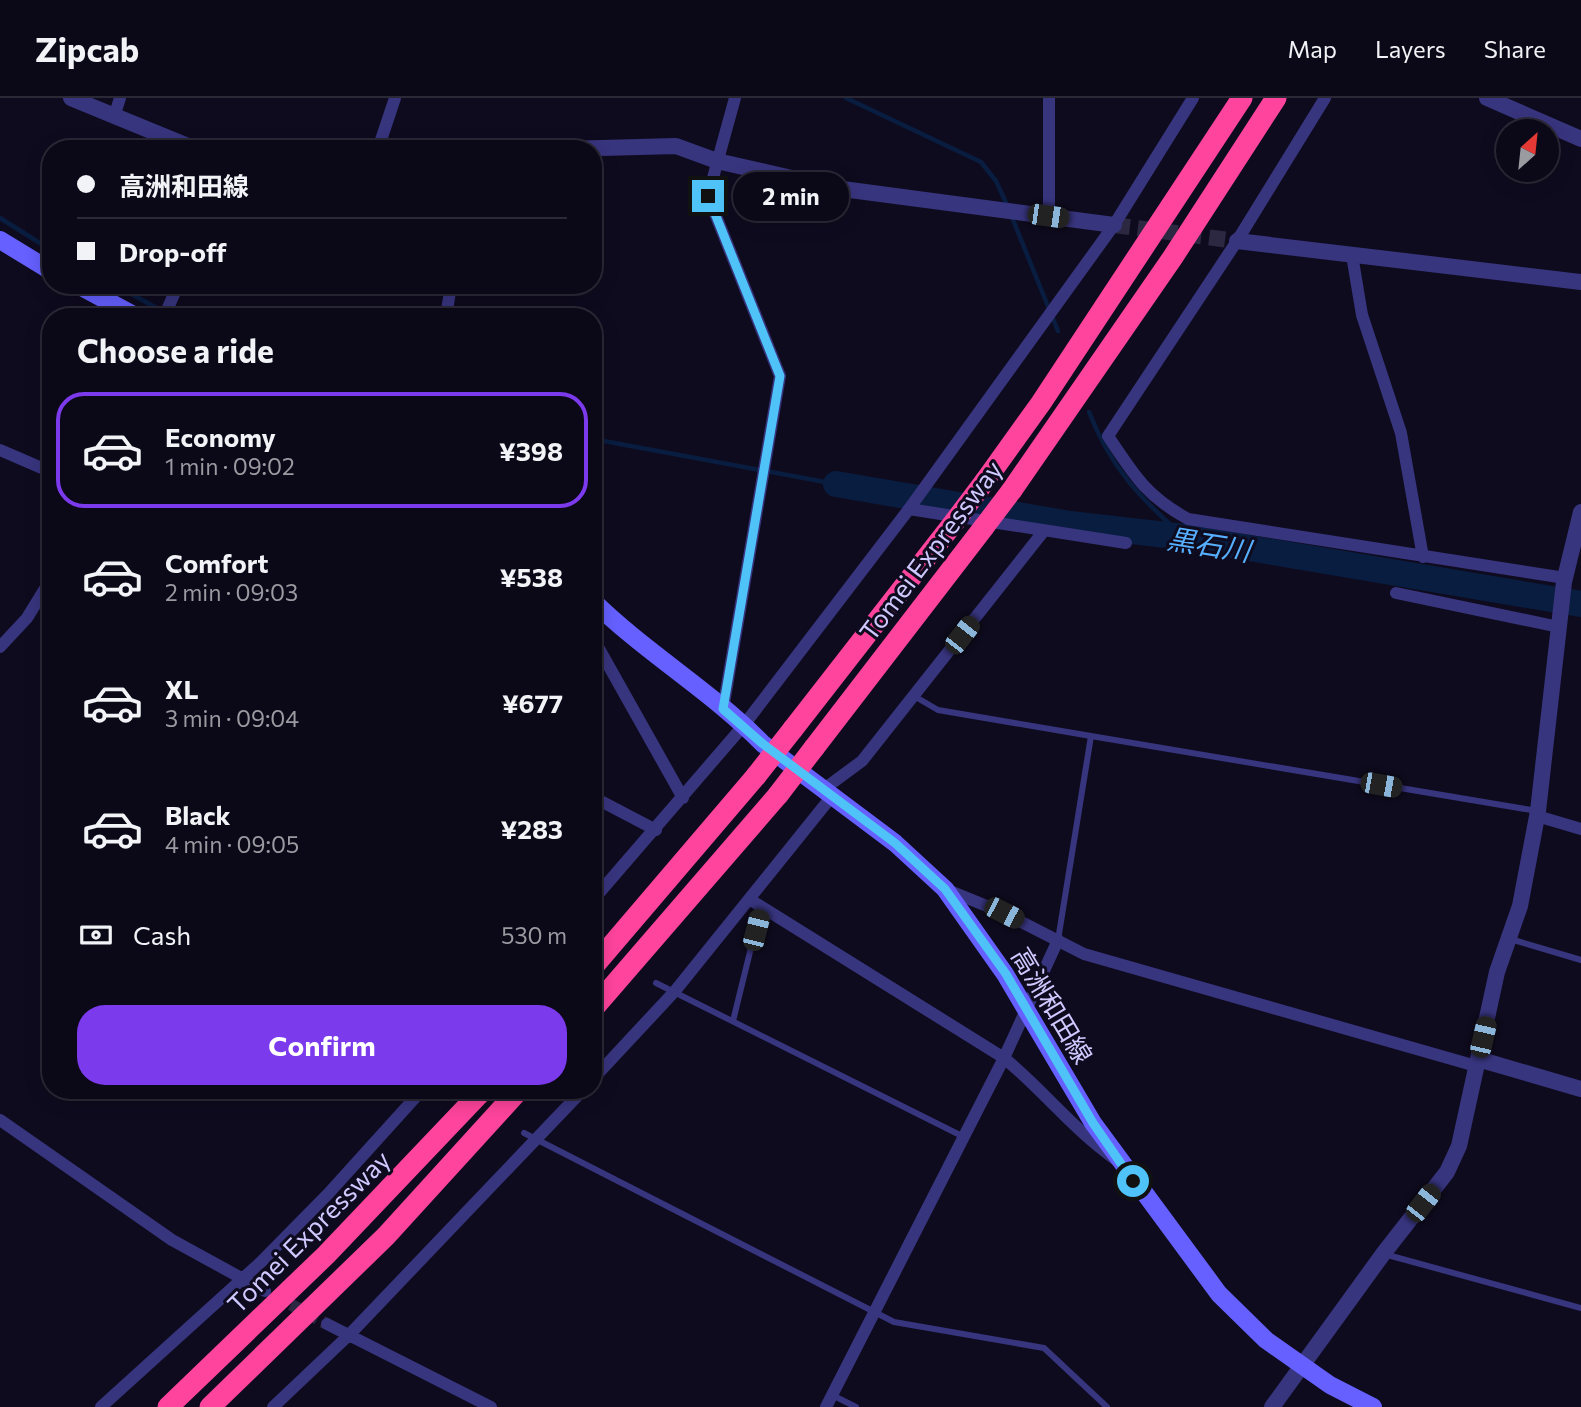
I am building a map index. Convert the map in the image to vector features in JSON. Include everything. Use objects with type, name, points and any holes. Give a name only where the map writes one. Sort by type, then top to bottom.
[{"type":"highway","name":"Tomei Expressway","points":[[602,956],[793,729],[985,481],[1041,403],[1242,98]]},
{"type":"highway","name":"Tomei Expressway","points":[[602,999],[778,795],[1012,490],[1165,269],[1276,98]]},
{"type":"highway","name":"Tomei Expressway","points":[[167,1407],[326,1255],[474,1099]]},
{"type":"highway","points":[[210,1407],[386,1236],[511,1099]]},
{"type":"main road","points":[[0,240],[42,266]]},
{"type":"main road","points":[[95,294],[120,308]]},
{"type":"main road","name":"高洲和田線","points":[[602,610],[620,627],[744,725],[763,744],[895,843],[945,889],[1026,1008],[1093,1123],[1219,1294],[1266,1340],[1330,1385],[1373,1407]]},
{"type":"street","points":[[71,98],[172,140]]},
{"type":"street","points":[[114,117],[121,98]]},
{"type":"street","points":[[381,140],[395,98]]},
{"type":"street","points":[[723,709],[780,376],[708,196],[735,98]]},
{"type":"street","points":[[1048,216],[1049,98]]},
{"type":"street","points":[[602,890],[744,725],[910,507],[1114,225],[1193,98]]},
{"type":"street","points":[[1325,98],[1237,241],[1108,436],[1135,477],[1160,503],[1188,519],[1564,580]]},
{"type":"street","points":[[1487,98],[1581,139]]},
{"type":"street","points":[[602,148],[676,146],[718,161],[835,188],[1114,225]]},
{"type":"street","points":[[1237,241],[1581,282]]},
{"type":"street","points":[[1352,255],[1362,315],[1401,433],[1423,557]]},
{"type":"street","points":[[0,450],[42,468]]},
{"type":"street","points":[[910,507],[1044,532],[1126,543]]},
{"type":"street","points":[[1272,1407],[1383,1254],[1447,1172],[1459,1146],[1497,972],[1520,906],[1538,814],[1564,580],[1581,512]]},
{"type":"street","points":[[602,1069],[674,991],[749,899],[828,793],[862,761],[1044,532]]},
{"type":"street","points":[[1396,593],[1560,622]]},
{"type":"street","points":[[0,647],[27,618],[42,594]]},
{"type":"street","points":[[602,654],[683,797]]},
{"type":"street","points":[[602,802],[656,830]]},
{"type":"street","points":[[1538,814],[1581,829]]},
{"type":"street","points":[[945,889],[1004,913],[1096,957],[1477,1063],[1581,1089]]},
{"type":"street","points":[[749,899],[1004,1058],[1028,1078],[1086,1139],[1121,1163]]},
{"type":"street","points":[[829,1401],[1004,1058],[1058,940]]},
{"type":"street","points":[[101,1407],[242,1279],[328,1194],[414,1099]]},
{"type":"street","points":[[273,1407],[349,1335],[575,1099]]},
{"type":"street","points":[[0,1120],[172,1240],[265,1291]]},
{"type":"street","points":[[327,1324],[491,1407]]},
{"type":"lane","points":[[914,696],[938,710],[1538,814]]},
{"type":"lane","points":[[1058,940],[1091,736]]},
{"type":"lane","points":[[733,1021],[761,907]]},
{"type":"lane","points":[[1509,938],[1581,960]]},
{"type":"lane","points":[[656,983],[964,1137]]},
{"type":"lane","points":[[524,1133],[894,1322],[1044,1348],[1107,1407]]},
{"type":"lane","points":[[1383,1254],[1581,1308]]},
{"type":"lane","points":[[829,1401],[856,1407]]},
{"type":"waterway","points":[[846,98],[981,162],[996,181],[1008,207]]},
{"type":"waterway","points":[[1011,215],[1058,331]]},
{"type":"waterway","points":[[0,218],[42,244]]},
{"type":"waterway","points":[[131,294],[157,308]]},
{"type":"waterway","points":[[1089,412],[1107,450],[1128,481],[1184,537]]},
{"type":"waterway","points":[[602,441],[836,484]]},
{"type":"waterway","name":"黒石川","points":[[836,484],[1070,524],[1184,537],[1581,604]]},
{"type":"tunnel","points":[[1114,225],[1237,241]]},
{"type":"tunnel","points":[[275,1296],[327,1324]]},
{"type":"route","points":[[708,196],[780,376],[723,709],[763,744],[895,843],[945,889],[1006,974],[1093,1123],[1133,1181]]}]
